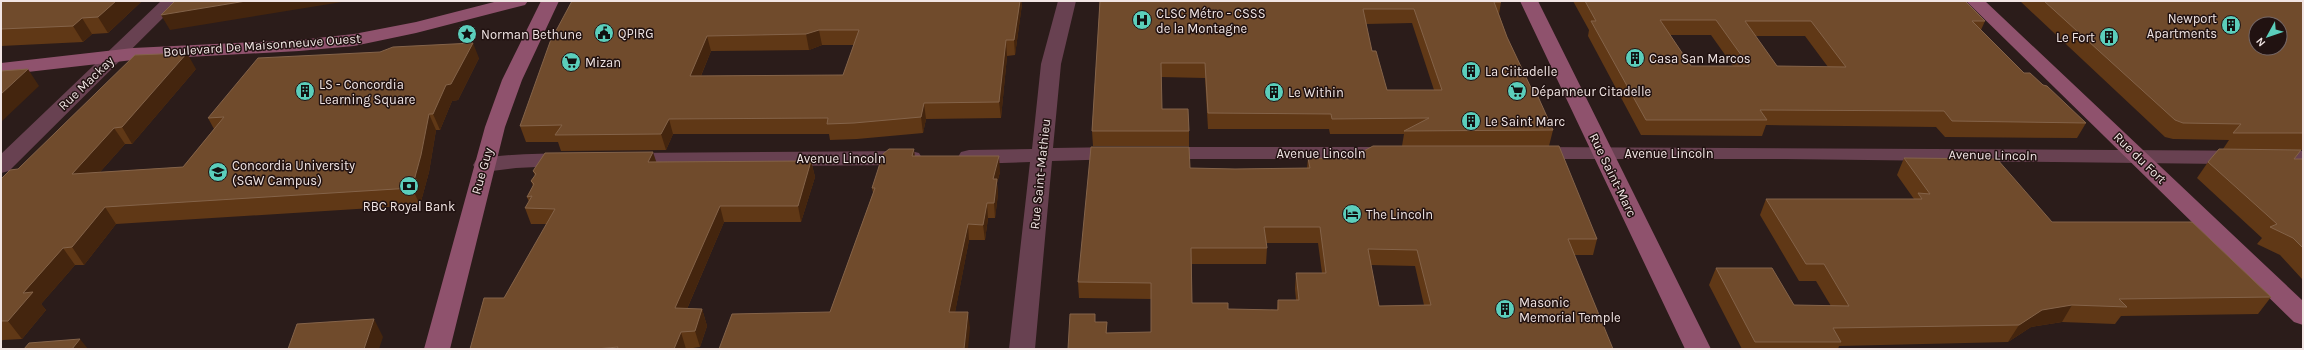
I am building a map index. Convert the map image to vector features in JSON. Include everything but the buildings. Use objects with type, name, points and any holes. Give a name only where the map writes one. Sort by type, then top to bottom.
[{"type":"street","name":"Rue Mackay","points":[[1,166],[171,1]]},
{"type":"street","name":"Boulevard De Maisonneuve Ouest","points":[[1,69],[63,64],[113,57],[353,40],[394,32],[519,1]]},
{"type":"street","name":"Rue Guy","points":[[437,349],[484,165],[512,80],[550,1]]},
{"type":"street","name":"Rue Saint-Mathieu","points":[[1022,349],[1043,155],[1051,64],[1067,1]]},
{"type":"street","name":"Rue Saint-Marc","points":[[1529,1],[1698,349]]},
{"type":"street","name":"Rue du Fort","points":[[1975,1],[2139,156],[2303,316]]},
{"type":"street","name":"Avenue Lincoln","points":[[484,165],[532,160],[1412,153]]},
{"type":"street","name":"Avenue Lincoln","points":[[1512,153],[2303,158]]},
{"type":"place","name":"CLSC Métro - CSSS de la Montagne","points":[[1142,20]]},
{"type":"place","name":"Newport Apartments","points":[[2231,25]]},
{"type":"place","name":"QPIRG","points":[[604,33]]},
{"type":"place","name":"Norman Bethune","points":[[467,34]]},
{"type":"place","name":"Le Fort","points":[[2109,37]]},
{"type":"place","name":"Casa San Marcos","points":[[1635,58]]},
{"type":"place","name":"Mizan","points":[[571,62]]},
{"type":"place","name":"La Ciitadelle","points":[[1471,71]]},
{"type":"place","name":"LS - Concordia Learning Square","points":[[305,91]]},
{"type":"place","name":"Dépanneur Citadelle","points":[[1517,91]]},
{"type":"place","name":"Le Within","points":[[1274,92]]},
{"type":"place","name":"Le Saint Marc","points":[[1471,121]]},
{"type":"place","name":"Concordia University (SGW Campus)","points":[[218,172]]},
{"type":"place","name":"RBC Royal Bank","points":[[409,186]]},
{"type":"place","name":"The Lincoln","points":[[1352,214]]},
{"type":"place","name":"Masonic Memorial Temple","points":[[1505,309]]}]
